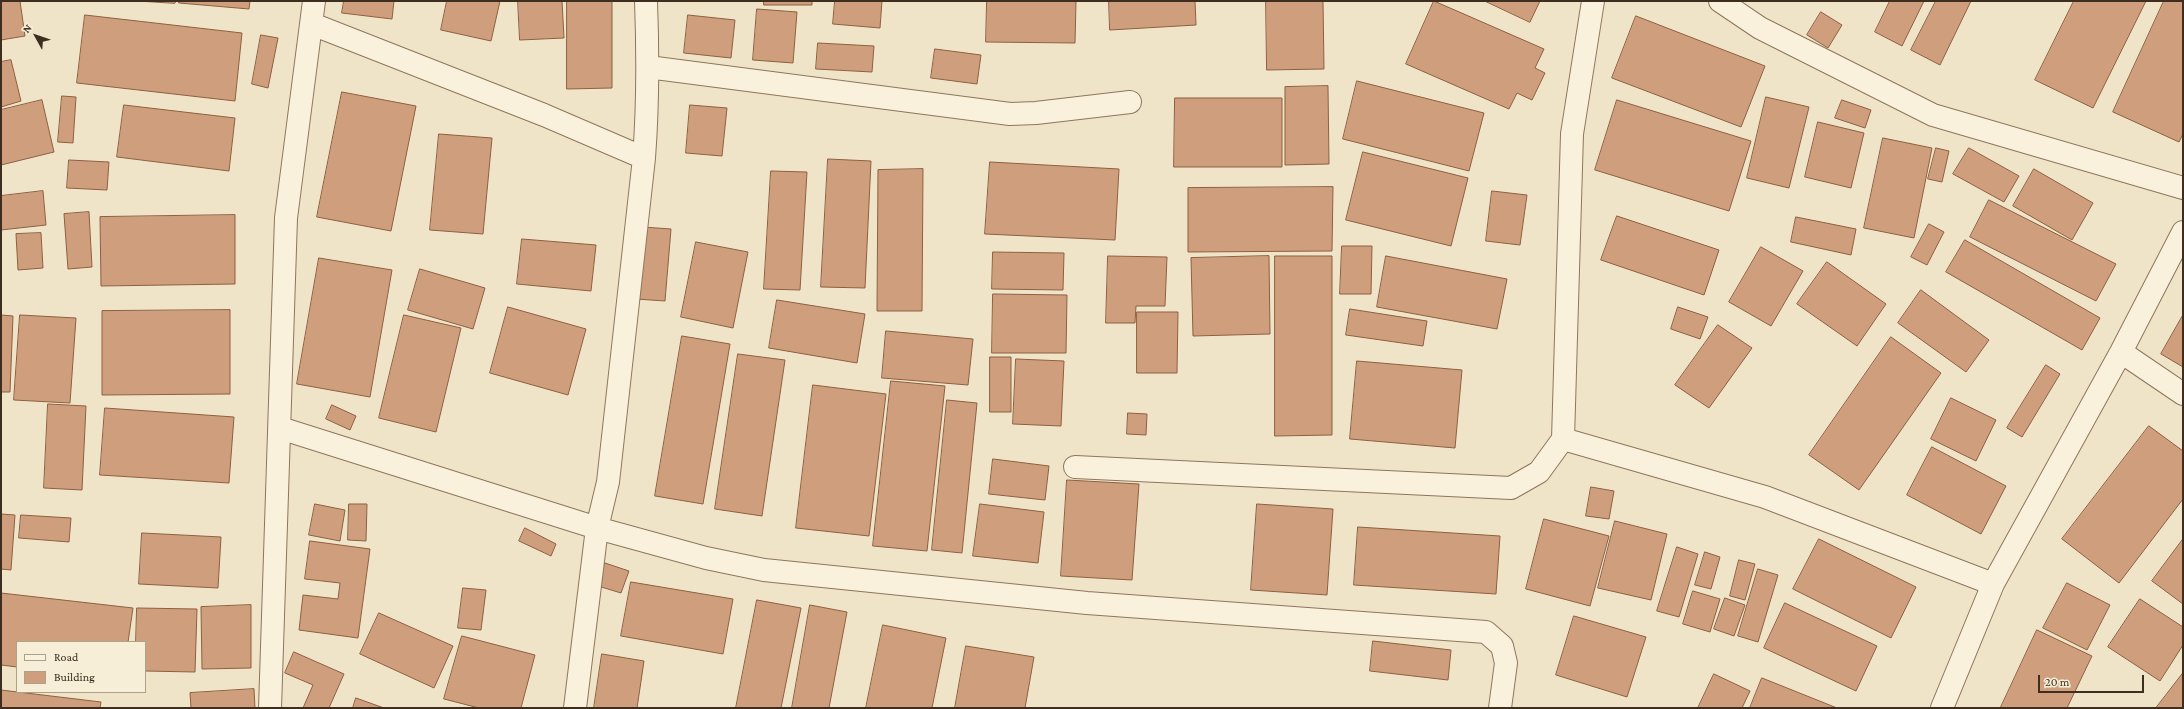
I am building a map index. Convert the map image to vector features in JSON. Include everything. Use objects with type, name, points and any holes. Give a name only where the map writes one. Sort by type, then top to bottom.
[{"type":"street","points":[[270,708],[286,218],[314,1]]},
{"type":"street","points":[[575,708],[597,528],[608,482],[644,158],[648,67],[646,1]]},
{"type":"street","points":[[1075,467],[1511,488],[1539,472],[1563,439],[1572,134],[1593,1]]},
{"type":"street","points":[[1720,1],[1760,28],[1933,115],[2183,188]]},
{"type":"street","points":[[312,24],[544,115],[644,158]]},
{"type":"street","points":[[648,67],[1010,114],[1036,113],[1130,102]]},
{"type":"street","points":[[1942,708],[1993,584],[2121,352],[2183,232]]},
{"type":"street","points":[[2121,352],[2183,394]]},
{"type":"street","points":[[280,428],[597,528],[706,558],[764,570],[1086,603],[1486,632],[1502,646],[1506,663],[1500,708]]},
{"type":"street","points":[[1563,439],[1765,497],[1993,584]]},
{"type":"building","points":[[1,1],[20,1],[25,36],[1,40]]},
{"type":"building","points":[[138,1],[176,1],[175,3]]},
{"type":"building","points":[[179,1],[250,1],[249,9],[179,3]]},
{"type":"building","points":[[344,1],[394,1],[392,19],[342,13]]},
{"type":"building","points":[[447,1],[500,1],[491,41],[441,30]]},
{"type":"building","points":[[518,1],[562,1],[564,38],[520,40]]},
{"type":"building","points":[[567,1],[612,1],[612,88],[567,89]]},
{"type":"building","points":[[764,1],[812,1],[812,5],[764,5]]},
{"type":"building","points":[[835,1],[882,1],[880,28],[833,24]]},
{"type":"building","points":[[987,1],[1076,1],[1075,43],[986,42]]},
{"type":"building","points":[[1109,1],[1195,1],[1196,25],[1110,30]]},
{"type":"building","points":[[1266,1],[1323,1],[1324,69],[1267,70]]},
{"type":"building","points":[[1434,1],[1544,49],[1535,68],[1545,73],[1532,100],[1517,93],[1509,109],[1406,64]]},
{"type":"building","points":[[1485,1],[1540,1],[1530,22]]},
{"type":"building","points":[[1890,1],[1924,1],[1902,46],[1875,32]]},
{"type":"building","points":[[1936,1],[1971,1],[1940,65],[1911,50]]},
{"type":"building","points":[[2074,1],[2146,1],[2093,108],[2035,80]]},
{"type":"building","points":[[2164,1],[2183,1],[2183,134],[2179,142],[2113,112]]},
{"type":"building","points":[[757,9],[797,12],[793,63],[753,60]]},
{"type":"building","points":[[1821,12],[1842,25],[1828,48],[1807,35]]},
{"type":"building","points":[[85,15],[242,33],[235,101],[77,83]]},
{"type":"building","points":[[688,15],[735,20],[731,58],[684,53]]},
{"type":"building","points":[[1636,16],[1765,66],[1741,127],[1612,78]]},
{"type":"building","points":[[261,35],[278,38],[268,88],[252,84]]},
{"type":"building","points":[[818,43],[874,46],[872,72],[816,69]]},
{"type":"building","points":[[935,49],[981,55],[977,84],[931,78]]},
{"type":"building","points":[[11,60],[21,101],[1,107],[1,62]]},
{"type":"building","points":[[1357,81],[1484,113],[1469,171],[1343,139]]},
{"type":"building","points":[[1328,86],[1329,164],[1285,165],[1285,87]]},
{"type":"building","points":[[342,92],[416,106],[391,231],[317,217]]},
{"type":"building","points":[[62,96],[76,97],[73,143],[58,142]]},
{"type":"building","points":[[1766,97],[1809,107],[1789,188],[1747,178]]},
{"type":"building","points":[[1175,98],[1282,98],[1282,167],[1174,167]]},
{"type":"building","points":[[42,100],[54,152],[1,165],[1,110]]},
{"type":"building","points":[[1617,100],[1751,141],[1729,211],[1595,170]]},
{"type":"building","points":[[1842,100],[1871,110],[1865,128],[1835,118]]},
{"type":"building","points":[[124,105],[235,118],[229,171],[117,157]]},
{"type":"building","points":[[690,105],[727,108],[722,156],[686,153]]},
{"type":"building","points":[[1818,122],[1864,133],[1851,188],[1805,177]]},
{"type":"building","points":[[439,134],[492,138],[483,234],[430,230]]},
{"type":"building","points":[[1883,138],[1932,148],[1914,238],[1864,228]]},
{"type":"building","points":[[1936,148],[1949,151],[1942,182],[1928,179]]},
{"type":"building","points":[[1969,148],[2019,176],[2004,202],[1953,174]]},
{"type":"building","points":[[1363,152],[1468,178],[1451,246],[1346,220]]},
{"type":"building","points":[[828,159],[871,161],[865,288],[821,287]]},
{"type":"building","points":[[69,160],[109,162],[107,190],[67,188]]},
{"type":"building","points":[[990,162],[1119,169],[1115,240],[985,234]]},
{"type":"building","points":[[923,169],[922,311],[877,311],[878,170]]},
{"type":"building","points":[[2034,169],[2093,203],[2072,240],[2013,206]]},
{"type":"building","points":[[771,171],[807,172],[800,290],[764,289]]},
{"type":"building","points":[[1333,187],[1332,251],[1188,252],[1188,188]]},
{"type":"building","points":[[43,191],[46,225],[1,230],[1,196]]},
{"type":"building","points":[[1492,191],[1527,195],[1520,245],[1486,241]]},
{"type":"building","points":[[1989,200],[2116,264],[2096,301],[1970,237]]},
{"type":"building","points":[[89,212],[92,267],[68,269],[64,214]]},
{"type":"building","points":[[235,215],[235,284],[101,286],[100,217]]},
{"type":"building","points":[[1617,216],[1719,250],[1704,295],[1601,260]]},
{"type":"building","points":[[1796,217],[1856,229],[1851,255],[1791,242]]},
{"type":"building","points":[[1929,224],[1944,232],[1927,265],[1911,257]]},
{"type":"building","points":[[643,227],[671,229],[665,301],[636,299]]},
{"type":"building","points":[[41,233],[43,268],[18,270],[16,234]]},
{"type":"building","points":[[522,239],[596,245],[591,291],[517,284]]},
{"type":"building","points":[[1965,240],[2100,318],[2082,350],[1946,272]]},
{"type":"building","points":[[696,242],[748,252],[733,328],[681,317]]},
{"type":"building","points":[[1342,246],[1372,246],[1371,294],[1340,294]]},
{"type":"building","points":[[1761,247],[1803,271],[1771,326],[1729,302]]},
{"type":"building","points":[[993,252],[1064,253],[1063,290],[992,289]]},
{"type":"building","points":[[1108,256],[1167,257],[1165,306],[1136,306],[1135,323],[1106,323]]},
{"type":"building","points":[[1269,256],[1270,334],[1193,336],[1191,258]]},
{"type":"building","points":[[1275,256],[1332,256],[1332,435],[1275,436]]},
{"type":"building","points":[[1386,256],[1507,279],[1497,329],[1377,307]]},
{"type":"building","points":[[319,258],[392,270],[370,397],[297,384]]},
{"type":"building","points":[[1827,262],[1886,304],[1857,346],[1797,304]]},
{"type":"building","points":[[420,269],[485,288],[473,329],[408,310]]},
{"type":"building","points":[[1921,290],[1989,340],[1966,372],[1898,323]]},
{"type":"building","points":[[993,294],[1067,295],[1066,353],[992,353]]},
{"type":"building","points":[[777,300],[865,314],[857,363],[769,348]]},
{"type":"building","points":[[508,307],[586,329],[568,395],[490,373]]},
{"type":"building","points":[[1678,307],[1708,317],[1700,339],[1671,329]]},
{"type":"building","points":[[1350,309],[1427,321],[1423,346],[1346,335]]},
{"type":"building","points":[[230,310],[230,394],[102,395],[102,311]]},
{"type":"building","points":[[1137,312],[1178,312],[1177,373],[1137,373]]},
{"type":"building","points":[[1,315],[13,316],[10,392],[1,392]]},
{"type":"building","points":[[20,315],[76,318],[70,403],[14,400]]},
{"type":"building","points":[[404,315],[461,328],[436,432],[379,418]]},
{"type":"building","points":[[2183,315],[2183,367],[2161,354]]},
{"type":"building","points":[[1718,325],[1752,348],[1709,408],[1675,385]]},
{"type":"building","points":[[886,331],[973,339],[968,385],[882,378]]},
{"type":"building","points":[[682,336],[730,344],[703,504],[655,496]]},
{"type":"building","points":[[1891,337],[1941,373],[1859,490],[1809,455]]},
{"type":"building","points":[[738,354],[785,360],[762,516],[715,509]]},
{"type":"building","points":[[990,357],[1011,357],[1011,412],[990,412]]},
{"type":"building","points":[[1016,359],[1064,361],[1061,426],[1013,424]]},
{"type":"building","points":[[1357,361],[1462,370],[1455,448],[1350,439]]},
{"type":"building","points":[[2046,365],[2060,374],[2022,437],[2007,428]]},
{"type":"building","points":[[891,381],[945,386],[927,551],[873,546]]},
{"type":"building","points":[[813,385],[886,394],[869,536],[796,528]]},
{"type":"building","points":[[1951,398],[1996,420],[1976,461],[1931,439]]},
{"type":"building","points":[[947,400],[977,403],[962,553],[932,550]]},
{"type":"building","points":[[48,404],[86,406],[82,490],[44,488]]},
{"type":"building","points":[[332,405],[356,416],[350,430],[326,419]]},
{"type":"building","points":[[105,408],[234,417],[229,483],[100,475]]},
{"type":"building","points":[[1128,413],[1147,414],[1146,435],[1127,434]]},
{"type":"building","points":[[2149,426],[2183,451],[2183,499],[2119,583],[2062,539]]},
{"type":"building","points":[[1932,447],[2006,486],[1981,534],[1907,495]]},
{"type":"building","points":[[993,459],[1049,466],[1045,500],[989,494]]},
{"type":"building","points":[[1067,480],[1139,484],[1132,580],[1061,576]]},
{"type":"building","points":[[1591,487],[1614,491],[1609,519],[1586,516]]},
{"type":"building","points":[[315,504],[345,510],[340,541],[309,535]]},
{"type":"building","points":[[349,504],[367,504],[366,541],[348,540]]},
{"type":"building","points":[[980,504],[1044,512],[1038,563],[973,556]]},
{"type":"building","points":[[1257,504],[1333,509],[1327,595],[1251,590]]},
{"type":"building","points":[[1,514],[15,515],[11,570],[1,569]]},
{"type":"building","points":[[21,515],[71,518],[69,542],[19,538]]},
{"type":"building","points":[[1544,519],[1609,536],[1590,606],[1526,589]]},
{"type":"building","points":[[1615,521],[1667,534],[1651,600],[1598,588]]},
{"type":"building","points":[[1358,527],[1500,536],[1496,594],[1354,585]]},
{"type":"building","points":[[525,528],[556,544],[551,556],[519,541]]},
{"type":"building","points":[[142,533],[221,537],[218,588],[139,584]]},
{"type":"building","points":[[1819,539],[1916,587],[1891,638],[1793,589]]},
{"type":"building","points":[[2183,539],[2183,604],[2152,581]]},
{"type":"building","points":[[310,541],[370,549],[358,638],[299,630],[303,595],[338,599],[340,583],[305,579]]},
{"type":"building","points":[[1677,547],[1698,554],[1679,617],[1657,611]]},
{"type":"building","points":[[1705,552],[1720,557],[1711,589],[1695,585]]},
{"type":"building","points":[[1739,560],[1755,564],[1745,600],[1730,596]]},
{"type":"building","points":[[605,563],[629,571],[621,593],[598,586]]},
{"type":"building","points":[[1758,569],[1778,575],[1758,642],[1738,636]]},
{"type":"building","points":[[631,582],[733,599],[723,654],[621,636]]},
{"type":"building","points":[[2067,583],[2110,605],[2087,650],[2043,628]]},
{"type":"building","points":[[463,588],[486,590],[481,630],[458,628]]},
{"type":"building","points":[[1693,591],[1720,599],[1710,632],[1683,624]]},
{"type":"building","points":[[1,593],[133,608],[128,641],[16,641],[16,667],[1,665]]},
{"type":"building","points":[[1725,598],[1745,605],[1734,636],[1714,629]]},
{"type":"building","points":[[2140,599],[2183,627],[2183,645],[2160,681],[2108,647]]},
{"type":"building","points":[[757,600],[801,608],[781,708],[736,708]]},
{"type":"building","points":[[1785,603],[1877,646],[1856,691],[1764,648]]},
{"type":"building","points":[[251,605],[251,668],[202,669],[201,607]]},
{"type":"building","points":[[810,605],[847,612],[829,708],[792,708]]},
{"type":"building","points":[[137,608],[197,609],[195,672],[146,671],[146,641],[136,641]]},
{"type":"building","points":[[379,613],[453,646],[434,688],[360,654]]},
{"type":"building","points":[[1574,616],[1646,637],[1627,697],[1556,675]]},
{"type":"building","points":[[883,625],[946,638],[932,708],[866,708]]},
{"type":"building","points":[[2037,630],[2092,656],[2067,708],[2001,707]]},
{"type":"building","points":[[462,636],[535,655],[521,708],[479,708],[444,699]]},
{"type":"building","points":[[1373,641],[1451,650],[1448,680],[1370,671]]},
{"type":"building","points":[[966,646],[1034,657],[1025,708],[955,708]]},
{"type":"building","points":[[294,652],[344,674],[329,708],[303,708],[313,685],[285,673]]},
{"type":"building","points":[[602,654],[644,661],[637,708],[594,708]]},
{"type":"building","points":[[2183,673],[2183,708],[2156,708]]},
{"type":"building","points":[[1714,674],[1750,691],[1742,708],[1698,708]]},
{"type":"building","points":[[1762,678],[1837,708],[1750,708]]},
{"type":"building","points":[[254,689],[255,708],[191,708],[190,693]]},
{"type":"building","points":[[1,690],[101,702],[100,708],[1,708]]},
{"type":"building","points":[[356,698],[384,708],[353,708]]}]
